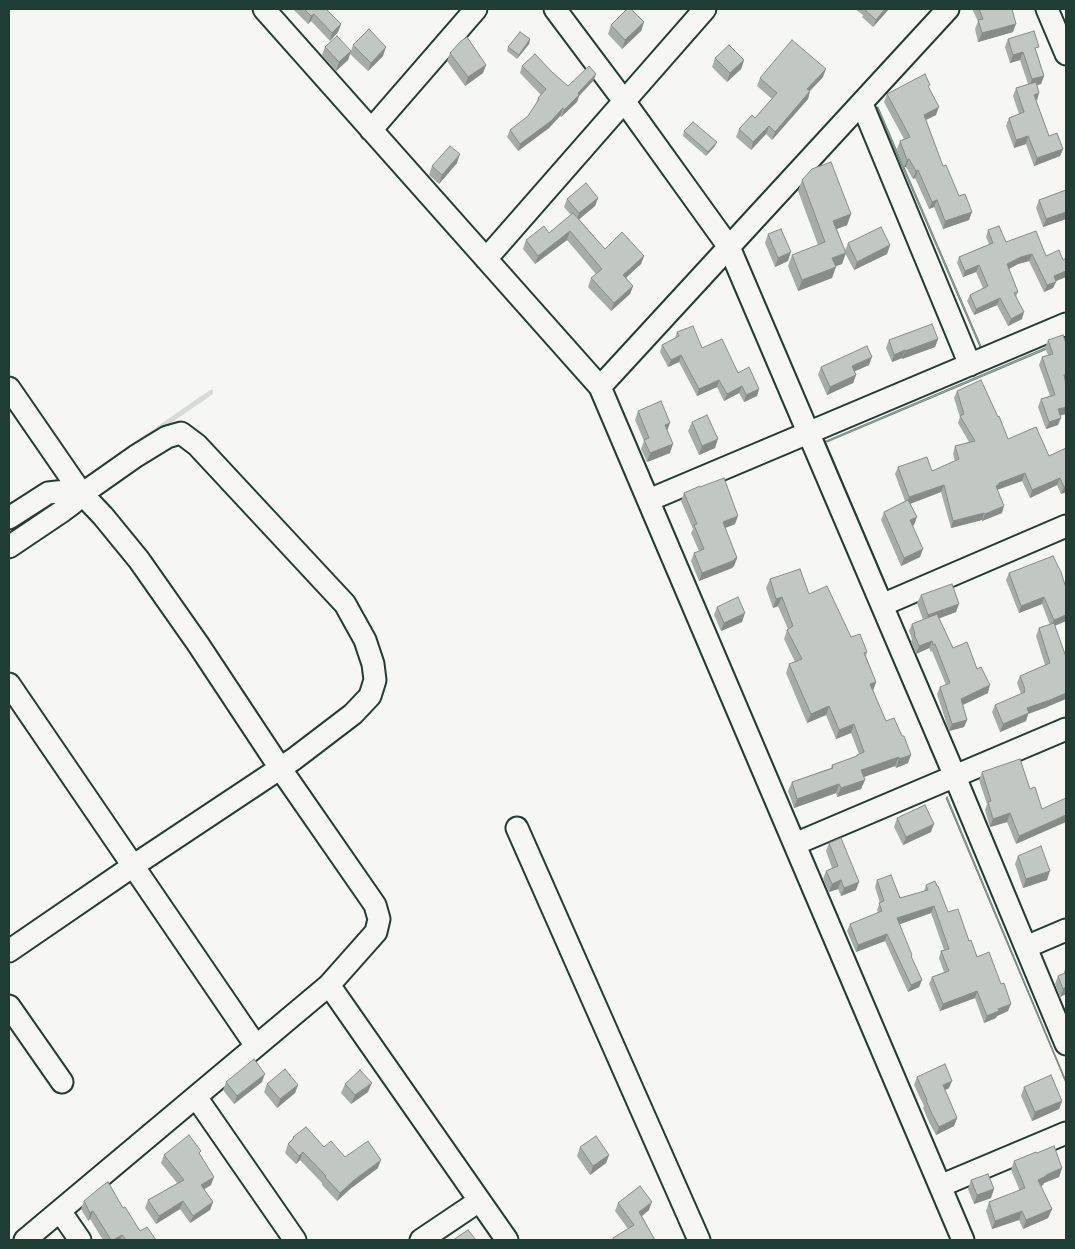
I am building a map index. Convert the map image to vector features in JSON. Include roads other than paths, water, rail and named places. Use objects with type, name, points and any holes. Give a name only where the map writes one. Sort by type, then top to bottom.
[{"type":"street","points":[[264,9],[600,387],[963,1240]]},
{"type":"street","points":[[371,130],[476,9]]},
{"type":"street","points":[[555,9],[730,247],[955,776],[1066,1044]]},
{"type":"street","points":[[486,259],[705,9]]},
{"type":"street","points":[[600,387],[948,9]]},
{"type":"street","points":[[1047,9],[1066,54]]},
{"type":"street","points":[[862,104],[970,365]]},
{"type":"street","points":[[649,500],[1066,324]]},
{"type":"street","points":[[9,388],[82,494],[103,516],[139,560],[198,644],[280,768],[375,905],[379,919],[376,932],[329,985],[25,1240]]},
{"type":"street","points":[[9,547],[73,503],[82,494],[136,456],[167,437],[181,433],[197,445],[345,604],[365,640],[373,664],[375,680],[370,696],[345,720],[294,759],[9,951]]},
{"type":"street","points":[[9,518],[48,494],[66,491],[82,494]]},
{"type":"street","points":[[882,604],[1066,526]]},
{"type":"street","points":[[9,684],[256,1046]]},
{"type":"street","points":[[795,844],[1066,729]]},
{"type":"street","points":[[517,828],[699,1240]]},
{"type":"street","points":[[1026,947],[1066,930]]},
{"type":"street","points":[[329,985],[507,1240]]},
{"type":"street","points":[[9,1006],[62,1082]]},
{"type":"street","points":[[196,1096],[295,1240]]},
{"type":"street","points":[[940,1186],[1066,1133]]},
{"type":"street","points":[[422,1240],[479,1201]]},
{"type":"street","points":[[60,1211],[80,1240]]}]
